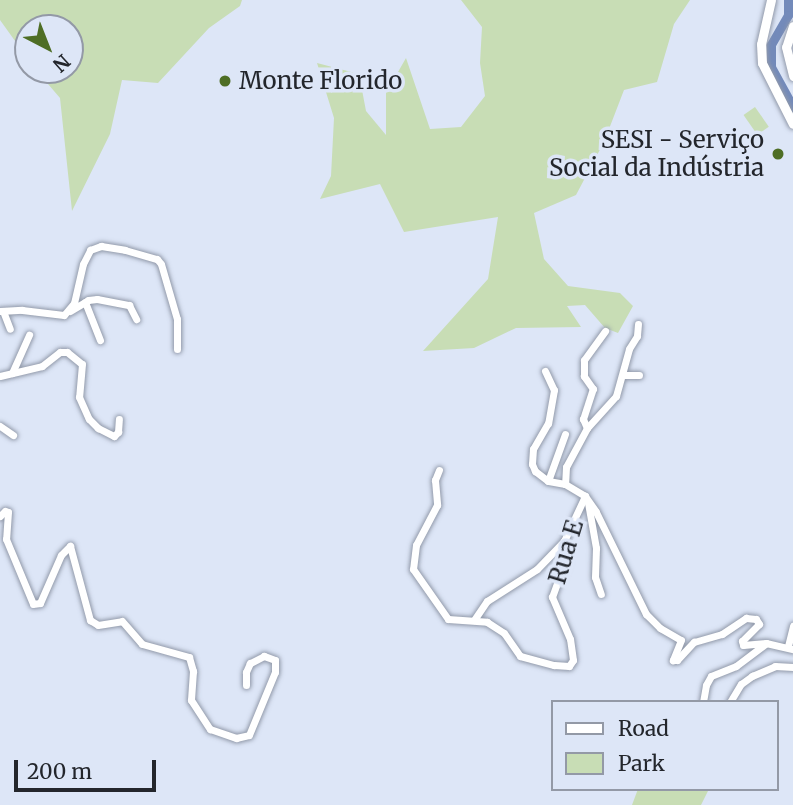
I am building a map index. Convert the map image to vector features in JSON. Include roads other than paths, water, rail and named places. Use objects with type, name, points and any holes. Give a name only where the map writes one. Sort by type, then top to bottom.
[{"type":"main road","points":[[771,0],[763,33],[762,63],[793,124]]},
{"type":"main road","points":[[793,26],[786,47],[793,76]]},
{"type":"street","points":[[69,311],[85,258],[93,248],[116,248],[157,258],[177,319],[177,349]]},
{"type":"street","points":[[10,329],[2,311],[22,310],[60,316],[93,299],[129,305],[136,319]]},
{"type":"street","points":[[85,302],[100,340]]},
{"type":"street","points":[[565,484],[566,467],[587,428],[614,400],[624,376],[627,354],[637,336],[638,324]]},
{"type":"street","points":[[587,428],[583,419],[593,389],[583,376],[584,360],[605,331]]},
{"type":"street","points":[[12,373],[29,335]]},
{"type":"street","points":[[0,376],[42,366],[60,352],[67,352],[82,364],[79,397],[89,419],[98,428],[114,436],[118,432],[119,419]]},
{"type":"street","points":[[545,371],[554,390],[548,423],[536,442],[532,464],[548,481],[565,484],[586,498],[610,537],[646,614],[660,628],[681,640],[673,660],[677,660],[694,642],[722,634],[746,618],[756,619],[760,624],[743,639],[742,644],[766,643],[790,648],[793,626]]},
{"type":"street","points":[[624,376],[639,375]]},
{"type":"street","points":[[0,426],[13,435]]},
{"type":"street","points":[[548,481],[565,433]]},
{"type":"street","points":[[439,470],[435,480],[437,505],[416,545],[413,569],[448,619],[474,620],[487,601],[543,564],[564,541]]},
{"type":"street","points":[[586,498],[596,548],[595,577],[601,594]]},
{"type":"street","name":"Rua E","points":[[474,620],[498,628],[520,656],[569,666],[573,660],[572,646],[552,602],[565,562],[564,541],[586,498]]},
{"type":"street","points":[[0,516],[8,512],[6,539],[33,604],[40,603],[61,555],[70,546],[91,621],[101,625],[122,621],[142,644],[189,657],[193,679],[191,700],[210,729],[236,738],[249,735],[275,672],[273,658],[261,656],[248,665],[246,685]]},
{"type":"street","points":[[698,700],[713,674],[736,666],[766,643]]},
{"type":"street","points":[[731,700],[741,684],[752,676],[775,666],[793,667]]},
{"type":"street","points":[[703,700],[705,688]]},
{"type":"waterway","points":[[788,0],[788,15],[771,45],[771,67],[793,107]]},
{"type":"place","name":"Monte Florido","points":[[225,81]]},
{"type":"place","name":"SESI - Serviço Social da Indústria","points":[[778,154]]}]
